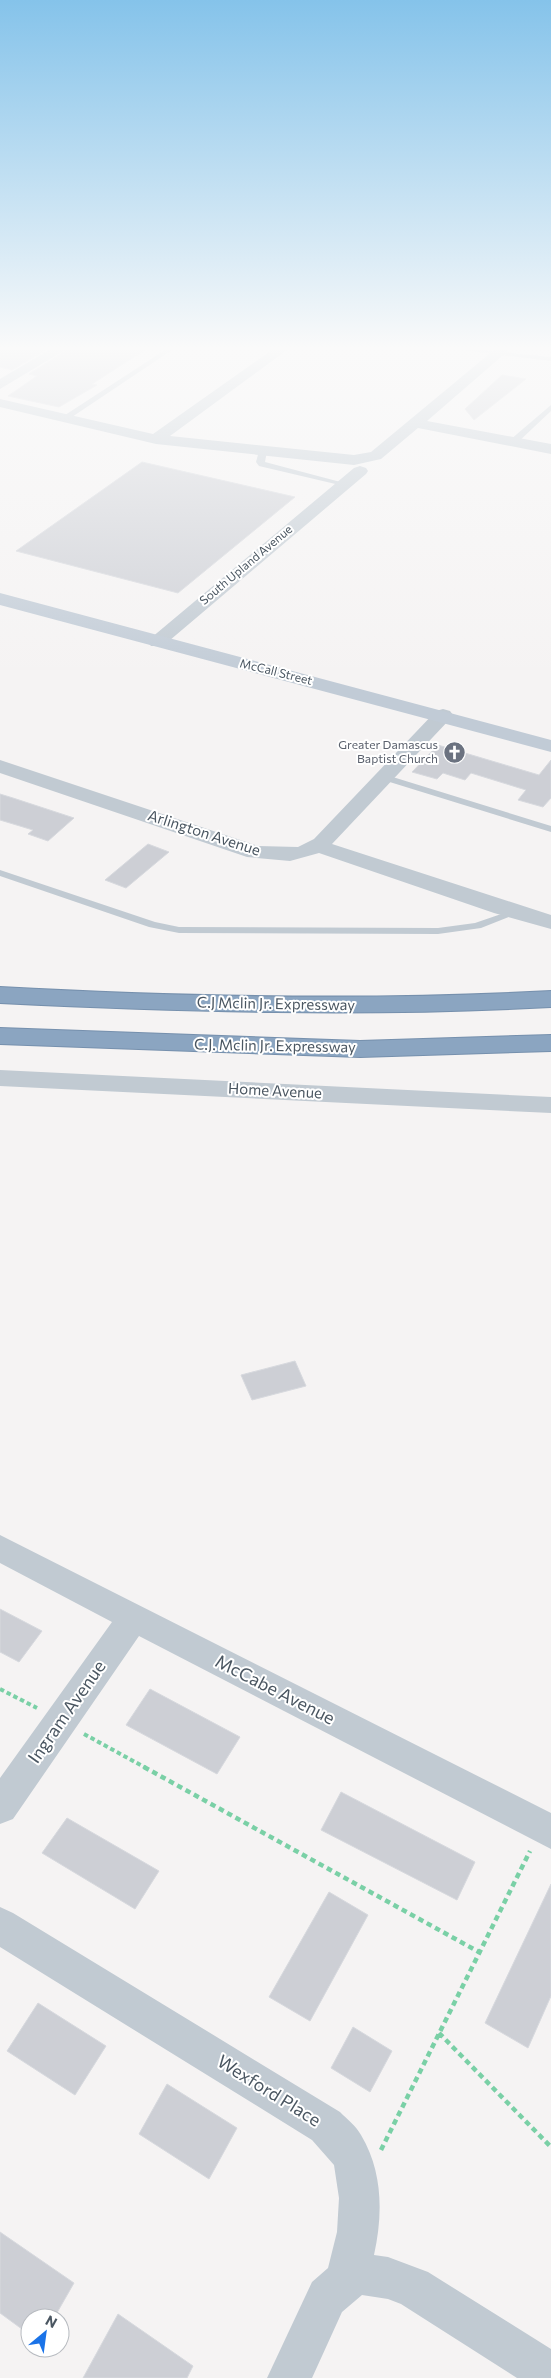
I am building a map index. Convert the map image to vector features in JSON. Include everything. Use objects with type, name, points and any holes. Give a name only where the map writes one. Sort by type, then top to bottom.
[{"type":"highway","name":"C.J Mclin Jr. Expressway","points":[[0,995],[264,1006],[456,1005],[551,999]]},
{"type":"highway","name":"C.J. Mclin Jr. Expressway","points":[[0,1036],[360,1049],[551,1043]]},
{"type":"street","points":[[356,461],[364,465]]},
{"type":"street","name":"South Upland Avenue","points":[[157,642],[369,461]]},
{"type":"street","name":"McCall Street","points":[[0,599],[157,642],[443,715],[551,746]]},
{"type":"street","points":[[443,715],[318,846],[551,922]]},
{"type":"street","name":"Arlington Avenue","points":[[0,766],[255,852],[292,854],[318,846]]},
{"type":"street","name":"Home Avenue","points":[[0,1078],[551,1104]]},
{"type":"street","name":"McCabe Avenue","points":[[0,1548],[546,1830]]},
{"type":"street","name":"Ingram Avenue","points":[[0,1808],[134,1617]]},
{"type":"street","name":"Wexford Place","points":[[0,1926],[326,2126],[346,2148],[358,2177],[360,2212],[355,2250],[346,2281]]},
{"type":"street","points":[[289,2378],[327,2297],[346,2281],[361,2274],[388,2278],[413,2287],[551,2374]]},
{"type":"lane","points":[[260,461],[262,464],[344,484]]},
{"type":"lane","points":[[383,777],[551,829]]},
{"type":"lane","points":[[0,873],[153,925],[179,930],[438,931],[477,926],[516,912]]},
{"type":"path","points":[[0,1689],[479,1952]]},
{"type":"path","points":[[358,2177],[379,2153],[479,1952],[546,1830]]},
{"type":"path","points":[[439,2033],[551,2147]]},
{"type":"building","points":[[142,462],[295,497],[178,593],[16,551]]},
{"type":"building","points":[[438,745],[539,775],[551,760],[551,798],[543,807],[518,800],[526,790],[471,773],[465,780],[443,773],[437,779],[412,772]]},
{"type":"building","points":[[0,794],[74,818],[48,841],[28,834],[33,830],[0,820]]},
{"type":"building","points":[[148,844],[169,852],[126,888],[105,880]]},
{"type":"building","points":[[295,1361],[306,1386],[252,1400],[241,1375]]},
{"type":"building","points":[[0,1609],[42,1631],[19,1662],[0,1652]]},
{"type":"building","points":[[150,1689],[240,1737],[217,1774],[126,1725]]},
{"type":"building","points":[[341,1792],[475,1862],[457,1900],[321,1830]]},
{"type":"building","points":[[67,1818],[159,1871],[135,1909],[42,1853]]},
{"type":"building","points":[[551,1884],[551,1996],[528,2048],[485,2023]]},
{"type":"building","points":[[329,1892],[368,1915],[310,2021],[269,1997]]},
{"type":"building","points":[[38,2003],[106,2046],[75,2095],[7,2051]]},
{"type":"building","points":[[353,2027],[392,2051],[370,2092],[331,2068]]},
{"type":"building","points":[[167,2084],[237,2128],[209,2179],[139,2134]]},
{"type":"building","points":[[0,2232],[74,2283],[60,2308],[20,2308],[20,2328],[0,2313]]},
{"type":"building","points":[[118,2314],[193,2366],[187,2378],[83,2378]]},
{"type":"place","name":"Greater Damascus Baptist Church","points":[[454,752]]}]
